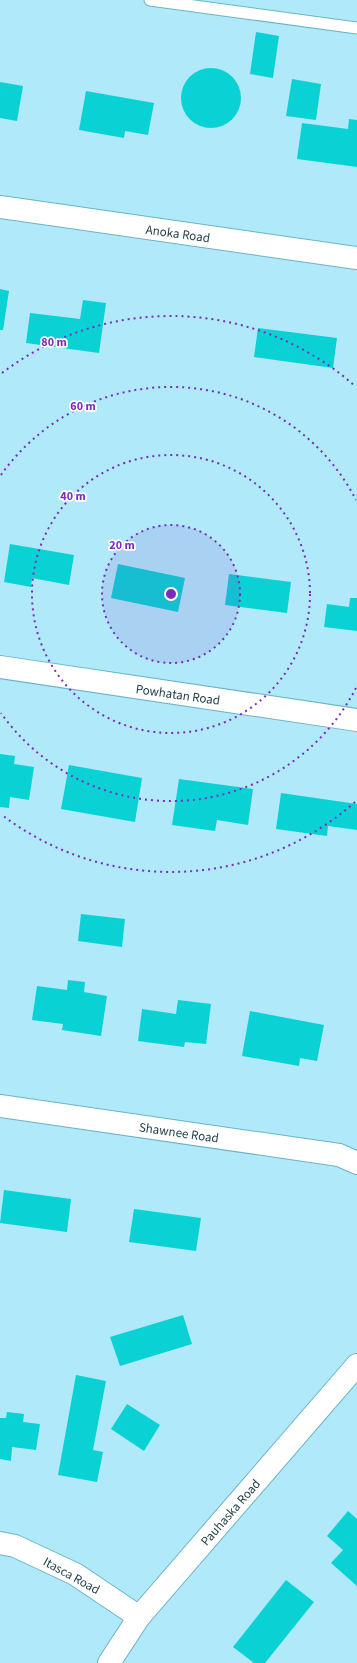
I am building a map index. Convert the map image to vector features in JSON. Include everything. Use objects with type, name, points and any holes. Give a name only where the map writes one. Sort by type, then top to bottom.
[{"type":"street","name":"Anoka Road","points":[[0,207],[357,258]]},
{"type":"street","name":"Powhatan Road","points":[[0,667],[357,720]]},
{"type":"street","name":"Shawnee Road","points":[[0,1106],[339,1155],[357,1163]]},
{"type":"street","name":"Pauhaska Road","points":[[109,1663],[139,1617],[357,1365]]},
{"type":"street","name":"Itasca Road","points":[[0,1543],[15,1546],[76,1574],[139,1617]]},
{"type":"lane","points":[[150,0],[357,28]]},
{"type":"building","points":[[256,32],[279,36],[273,78],[250,74]]},
{"type":"building","points":[[205,68],[217,68],[228,73],[236,81],[241,92],[239,110],[228,123],[217,128],[205,128],[194,123],[186,115],[181,104],[181,92],[186,81],[194,73]]},
{"type":"building","points":[[292,79],[321,84],[316,120],[286,116]]},
{"type":"building","points":[[0,82],[23,86],[17,121],[0,118]]},
{"type":"building","points":[[86,91],[154,103],[148,135],[125,131],[124,138],[79,130]]},
{"type":"building","points":[[349,119],[357,120],[357,167],[297,159],[302,123],[348,129]]},
{"type":"building","points":[[0,289],[9,291],[3,330],[0,330]]},
{"type":"building","points":[[83,300],[106,303],[99,353],[26,343],[30,313],[80,319]]},
{"type":"building","points":[[258,328],[337,338],[333,368],[254,357]]},
{"type":"building","points":[[10,544],[74,555],[69,585],[32,578],[31,587],[4,582]]},
{"type":"building","points":[[118,564],[185,578],[178,612],[111,598]]},
{"type":"building","points":[[229,574],[291,582],[287,613],[225,605]]},
{"type":"building","points":[[350,598],[357,598],[357,631],[324,627],[327,604],[349,607]]},
{"type":"building","points":[[0,754],[15,756],[14,764],[34,767],[29,800],[10,797],[9,808],[0,807]]},
{"type":"building","points":[[69,765],[142,778],[135,822],[61,809]]},
{"type":"building","points":[[179,779],[253,789],[248,825],[217,820],[215,831],[172,825]]},
{"type":"building","points":[[281,793],[357,804],[357,830],[328,826],[327,836],[276,829]]},
{"type":"building","points":[[81,914],[125,919],[122,947],[78,941]]},
{"type":"building","points":[[68,980],[85,982],[84,992],[107,996],[101,1036],[62,1030],[63,1024],[32,1020],[37,986],[67,990]]},
{"type":"building","points":[[178,1000],[211,1004],[206,1044],[185,1042],[184,1047],[138,1041],[142,1009],[176,1014]]},
{"type":"building","points":[[250,1011],[324,1025],[317,1061],[300,1058],[299,1066],[242,1056]]},
{"type":"building","points":[[4,1190],[71,1199],[67,1232],[0,1223]]},
{"type":"building","points":[[134,1209],[201,1218],[196,1251],[129,1242]]},
{"type":"building","points":[[183,1315],[192,1344],[120,1366],[110,1337]]},
{"type":"building","points":[[76,1375],[106,1381],[93,1450],[103,1452],[97,1482],[58,1475]]},
{"type":"building","points":[[127,1404],[160,1425],[144,1451],[111,1429]]},
{"type":"building","points":[[7,1412],[24,1414],[23,1422],[40,1424],[36,1450],[12,1447],[11,1461],[0,1459],[0,1418],[6,1418]]},
{"type":"building","points":[[348,1511],[357,1519],[357,1586],[331,1563],[343,1550],[327,1536]]},
{"type":"building","points":[[286,1580],[314,1602],[265,1663],[254,1663],[233,1647]]}]
